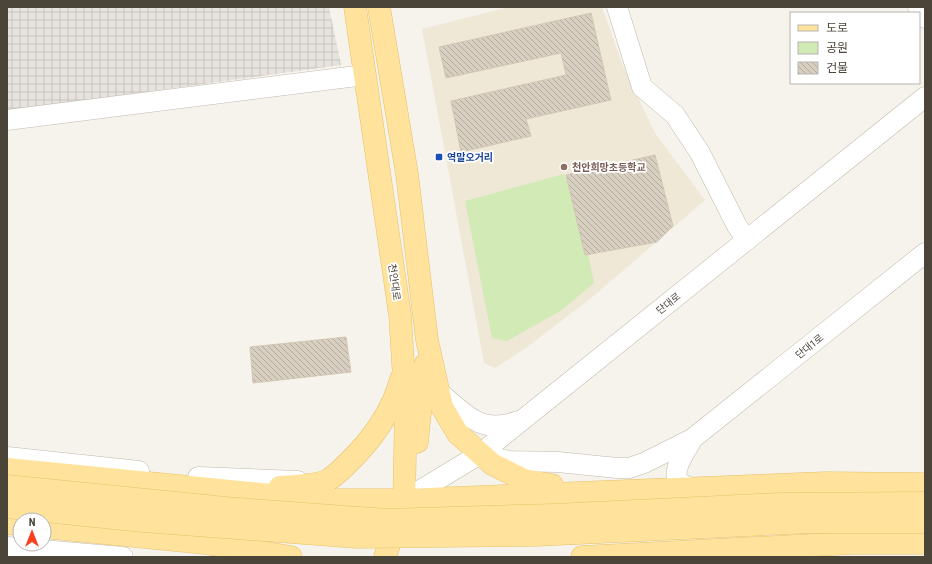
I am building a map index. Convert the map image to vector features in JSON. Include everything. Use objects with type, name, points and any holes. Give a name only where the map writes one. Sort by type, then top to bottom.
[{"type":"main road","name":"천안대로","points":[[355,7],[400,315],[406,410],[404,500],[384,557]]},
{"type":"main road","points":[[379,7],[407,174],[427,340],[442,406],[458,434],[480,454],[492,464],[524,480],[560,486],[653,489]]},
{"type":"main road","points":[[404,500],[417,444],[424,394],[427,340]]},
{"type":"main road","points":[[239,493],[326,481],[363,449],[381,425],[397,394],[403,368]]},
{"type":"main road","points":[[7,469],[321,500],[404,500],[826,483],[925,484]]},
{"type":"main road","points":[[7,486],[225,508],[386,520],[554,515],[781,504],[925,503]]},
{"type":"main road","points":[[7,507],[144,521],[358,537],[536,535],[812,522],[925,522]]},
{"type":"main road","points":[[52,528],[206,543],[291,557]]},
{"type":"main road","points":[[582,557],[852,543],[925,543]]},
{"type":"street","points":[[616,7],[642,87],[676,115],[700,153],[737,226],[747,240]]},
{"type":"street","points":[[918,7],[925,18]]},
{"type":"street","points":[[7,120],[365,75]]},
{"type":"street","name":"단대로","points":[[404,500],[480,454],[925,97]]},
{"type":"street","name":"단대1로","points":[[692,439],[925,253]]},
{"type":"street","points":[[439,392],[464,413],[483,425],[504,426],[524,419]]},
{"type":"street","points":[[480,454],[509,461],[629,468],[644,463],[692,439]]},
{"type":"street","points":[[690,488],[678,482],[675,475],[678,465],[692,439]]},
{"type":"street","points":[[7,457],[217,479],[326,481]]},
{"type":"street","points":[[7,547],[70,555],[123,557]]},
{"type":"shaded area","points":[[7,7],[329,7],[341,65],[7,111]]},
{"type":"shaded area","name":"천안희망초등학교","points":[[509,7],[602,7],[623,66],[655,133],[705,200],[595,295],[526,348],[495,368],[484,363],[422,29]]},
{"type":"green space","points":[[564,174],[580,215],[594,283],[562,310],[507,341],[492,338],[465,201]]},
{"type":"building","points":[[591,13],[611,100],[526,119],[531,136],[461,152],[451,101],[566,75],[561,53],[446,78],[439,47]]},
{"type":"building","points":[[655,155],[673,226],[657,242],[585,255],[566,175]]},
{"type":"building","points":[[346,337],[351,372],[253,383],[250,347]]},
{"type":"place","name":"역말오거리","points":[[439,157]]},
{"type":"place","name":"천안희망초등학교","points":[[564,167]]}]
